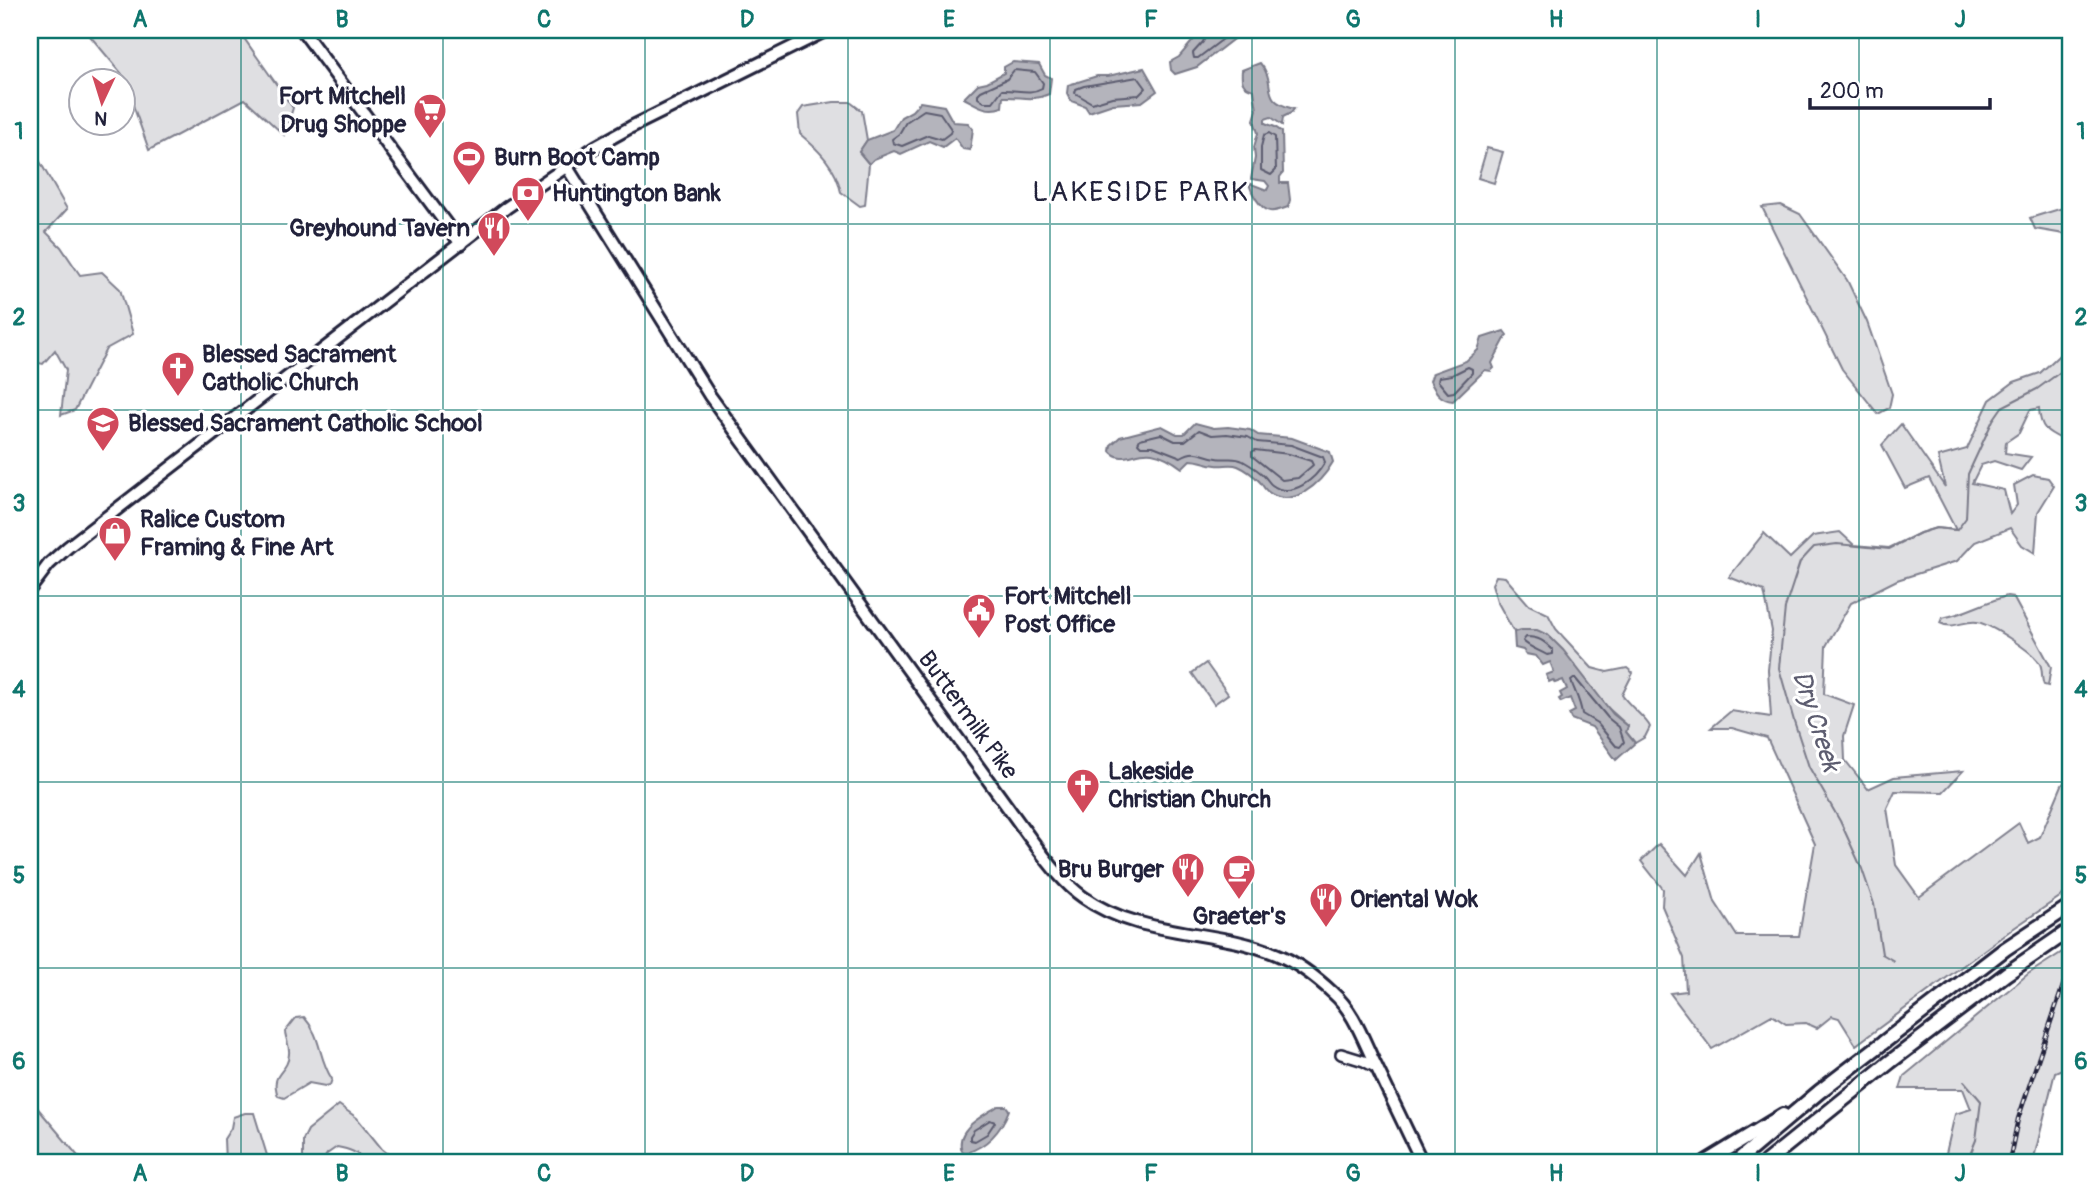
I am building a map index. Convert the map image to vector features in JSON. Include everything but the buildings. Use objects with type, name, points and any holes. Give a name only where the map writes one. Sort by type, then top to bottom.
[{"type":"highway","points":[[1736,1162],[1819,1092],[2005,949],[2066,909]]},
{"type":"highway","points":[[1766,1162],[1890,1062],[2070,930]]},
{"type":"highway","points":[[1706,1162],[1819,1092]]},
{"type":"main road","points":[[302,30],[461,244]]},
{"type":"main road","points":[[30,589],[61,552],[506,208],[595,147],[631,127],[827,30]]},
{"type":"main road","name":"Buttermilk Pike","points":[[567,167],[710,396],[1030,838],[1065,881],[1083,897],[1121,918],[1259,948],[1304,968],[1341,1000],[1360,1033],[1422,1162]]},
{"type":"street","points":[[1341,1054],[1377,1068]]},
{"type":"shaded area","points":[[85,30],[222,30],[241,34],[293,108],[284,135],[245,99],[149,150],[136,113],[136,66],[115,66]]},
{"type":"shaded area","points":[[850,102],[862,111],[867,140],[859,152],[869,164],[865,205],[860,206],[841,192],[826,160],[800,134],[798,114],[803,107]]},
{"type":"shaded area","points":[[1487,148],[1503,152],[1494,183],[1478,178]]},
{"type":"shaded area","points":[[35,153],[67,209],[46,232],[61,247],[80,275],[102,272],[120,289],[133,334],[106,349],[75,410],[61,415],[66,370],[55,350],[43,364],[30,361],[30,156]]},
{"type":"shaded area","points":[[2070,189],[2070,235],[2035,229],[2030,218],[2063,208]]},
{"type":"shaded area","points":[[1781,205],[1800,214],[1847,280],[1867,322],[1892,394],[1889,408],[1878,414],[1842,369],[1762,207]]},
{"type":"shaded area","points":[[2070,345],[2070,443],[2047,431],[2041,422],[2039,408],[2030,410],[2019,433],[2006,442],[2005,453],[2031,457],[2021,470],[1994,461],[1981,465],[1972,483],[2004,490],[2010,514],[2017,505],[2014,485],[2033,475],[2048,478],[2054,486],[2038,512],[2035,553],[2022,545],[2010,528],[1975,542],[1957,561],[1897,580],[1851,603],[1826,646],[1824,694],[1854,705],[1844,736],[1845,760],[1868,789],[1894,777],[1963,771],[1943,792],[1895,791],[1887,808],[1896,865],[1919,897],[2019,823],[2028,843],[2040,837],[2062,785],[2070,776],[2070,890],[2011,930],[1856,1045],[1839,1018],[1832,1016],[1817,1028],[1806,1023],[1786,1024],[1772,1015],[1712,1049],[1670,993],[1686,991],[1684,958],[1662,906],[1663,889],[1641,861],[1659,844],[1687,875],[1701,853],[1715,902],[1737,936],[1799,936],[1815,844],[1767,738],[1732,728],[1711,728],[1731,711],[1771,717],[1768,670],[1772,631],[1764,591],[1729,577],[1764,533],[1790,558],[1813,536],[1840,532],[1854,545],[1889,548],[1936,528],[1956,530],[1929,478],[1905,488],[1882,445],[1901,424],[1945,487],[1938,457],[1967,449],[1990,400],[2014,382],[2040,373]]},
{"type":"shaded area","points":[[1496,576],[1505,577],[1529,605],[1548,614],[1556,629],[1592,668],[1607,672],[1627,668],[1633,673],[1622,695],[1650,727],[1645,737],[1635,743],[1626,732],[1628,726],[1522,630],[1514,632],[1497,601],[1492,584]]},
{"type":"shaded area","points":[[2007,596],[2013,597],[2051,667],[2048,686],[2044,685],[2041,666],[2036,659],[2001,633],[1977,622],[1949,626],[1940,623],[1942,618]]},
{"type":"shaded area","points":[[1206,663],[1228,694],[1214,704],[1192,673]]},
{"type":"shaded area","points":[[2070,947],[2070,1060],[2067,1067],[2055,1072],[2033,1162],[1944,1162],[1955,1114],[1971,1109],[1963,1089],[1900,1089],[1904,1076],[2028,974]]},
{"type":"shaded area","points":[[304,1017],[314,1032],[332,1079],[330,1085],[309,1083],[284,1098],[278,1096],[276,1082],[288,1061],[289,1049],[285,1032],[296,1018]]},
{"type":"shaded area","points":[[30,1099],[83,1162],[30,1162]]},
{"type":"shaded area","points":[[339,1105],[357,1118],[382,1149],[398,1162],[364,1162],[356,1153],[337,1147],[327,1154],[322,1162],[308,1162],[303,1158],[303,1140],[308,1130]]},
{"type":"shaded area","points":[[254,1113],[269,1162],[225,1162],[224,1139],[231,1128],[233,1117]]},
{"type":"water","points":[[1202,30],[1245,30],[1197,67],[1175,74],[1171,70],[1170,62],[1179,57]]},
{"type":"water","points":[[1013,62],[1039,64],[1045,75],[1051,78],[1049,94],[1032,98],[1003,97],[1002,107],[992,109],[964,98],[978,84],[1004,73],[1004,67]]},
{"type":"water","points":[[1260,63],[1268,78],[1272,96],[1276,101],[1294,109],[1283,117],[1282,125],[1271,117],[1265,119],[1265,123],[1282,132],[1283,173],[1280,183],[1288,183],[1290,200],[1288,207],[1274,211],[1266,210],[1259,204],[1249,183],[1267,190],[1269,186],[1265,181],[1251,179],[1258,133],[1254,120],[1257,110],[1254,90],[1245,86],[1242,78],[1242,70]]},
{"type":"water","points":[[1144,68],[1157,91],[1142,102],[1113,104],[1089,112],[1085,106],[1071,101],[1067,93],[1068,85],[1097,76]]},
{"type":"water","points":[[920,102],[944,106],[953,122],[968,123],[973,129],[970,150],[963,149],[955,138],[943,147],[929,141],[901,154],[894,151],[874,159],[869,164],[859,152],[867,140],[893,130],[901,117],[912,111]]},
{"type":"water","points":[[1504,331],[1507,335],[1492,363],[1494,368],[1491,371],[1485,370],[1453,401],[1438,394],[1430,381],[1433,373],[1466,361],[1478,350],[1482,338]]},
{"type":"water","points":[[1195,423],[1214,428],[1250,430],[1258,435],[1292,438],[1330,452],[1333,462],[1313,486],[1296,496],[1286,498],[1267,491],[1253,475],[1235,465],[1190,460],[1182,468],[1156,454],[1119,457],[1110,451],[1111,445],[1120,437],[1162,426],[1177,434],[1184,434]]},
{"type":"water","points":[[1537,630],[1548,635],[1613,714],[1628,726],[1626,732],[1635,743],[1616,760],[1592,727],[1571,719],[1569,714],[1575,711],[1570,698],[1561,702],[1559,699],[1562,697],[1560,693],[1567,689],[1563,680],[1549,682],[1546,675],[1554,672],[1550,662],[1543,665],[1536,656],[1515,648],[1514,632]]},
{"type":"water","points":[[998,1106],[1006,1106],[1009,1110],[998,1131],[981,1146],[966,1153],[962,1151],[962,1136],[966,1130]]},
{"type":"waterway","name":"Dry Creek","points":[[1894,961],[1882,954],[1874,904],[1862,869],[1840,821],[1809,767],[1794,721],[1779,668],[1785,608],[1800,562],[1814,547],[1837,544],[1889,549],[1936,528],[1957,530],[1966,518],[1968,474],[1993,420],[2002,407],[2037,389],[2070,365]]},
{"type":"waterway","name":"Dry Creek","points":[[1964,1081],[1981,1101],[1976,1140],[1967,1162]]},
{"type":"railway","points":[[2009,1162],[2018,1119],[2070,965]]},
{"type":"place","name":"Fort Mitchell Drug Shoppe","points":[[430,140]]},
{"type":"place","name":"Burn Boot Camp","points":[[469,187]]},
{"type":"place","name":"Huntington Bank","points":[[528,223]]},
{"type":"place","name":"Greyhound Tavern","points":[[494,258]]},
{"type":"place","name":"Blessed Sacrament Catholic Church","points":[[178,398]]},
{"type":"place","name":"Blessed Sacrament Catholic School","points":[[103,453]]},
{"type":"place","name":"Ralice Custom Framing & Fine Art","points":[[115,563]]},
{"type":"place","name":"Fort Mitchell Post Office","points":[[979,640]]},
{"type":"place","name":"Lakeside Christian Church","points":[[1083,815]]},
{"type":"place","name":"Bru Burger","points":[[1188,899]]},
{"type":"place","name":"Graeter's","points":[[1239,901]]},
{"type":"place","name":"Oriental Wok","points":[[1326,929]]},
{"type":"district","name":"LAKESIDE PARK","points":[[1141,192]]}]
